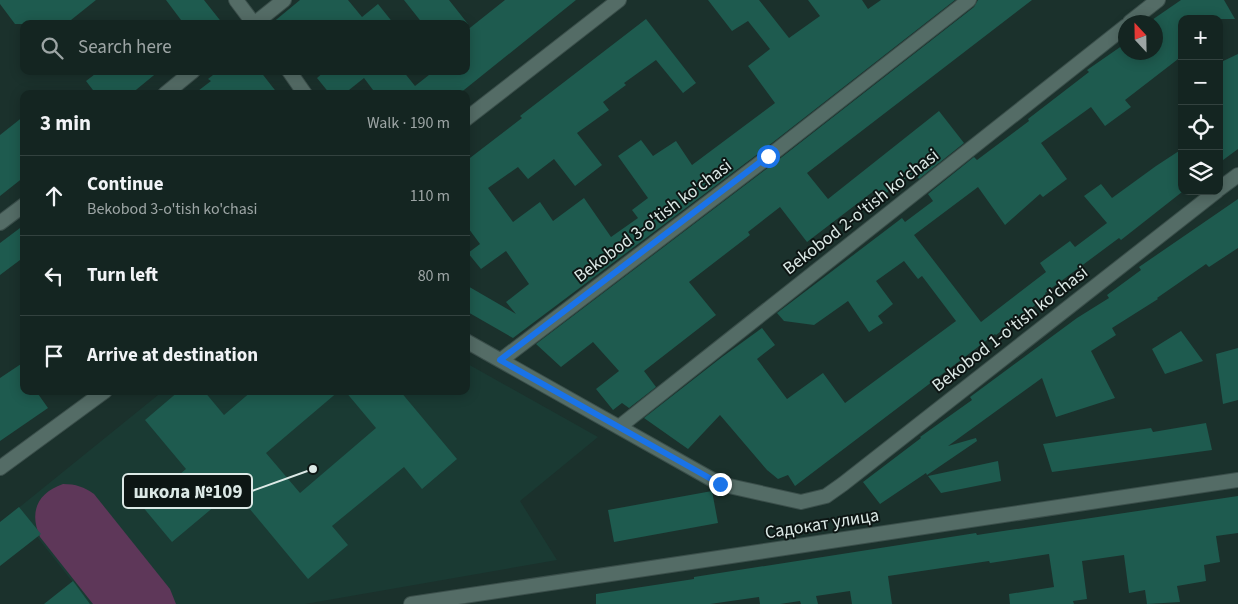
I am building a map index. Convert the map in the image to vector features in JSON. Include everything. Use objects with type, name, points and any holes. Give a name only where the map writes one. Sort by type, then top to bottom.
[{"type":"street","points":[[236,0],[251,20]]},
{"type":"street","points":[[259,20],[284,0]]},
{"type":"street","points":[[470,116],[619,0]]},
{"type":"street","name":"Bekobod 3-o'tish ko'chasi","points":[[500,360],[969,0]]},
{"type":"street","points":[[1139,15],[1158,0]]},
{"type":"street","name":"Bekobod 2-o'tish ko'chasi","points":[[619,427],[1118,32]]},
{"type":"street","points":[[170,90],[188,75]]},
{"type":"street","points":[[292,75],[302,90]]},
{"type":"street","name":"Bekobod 1-o'tish ko'chasi","points":[[1223,186],[1238,175]]},
{"type":"street","name":"Bekobod 1-o'tish ko'chasi","points":[[619,427],[720,484],[801,502],[826,496],[1212,195]]},
{"type":"street","points":[[0,224],[20,208]]},
{"type":"street","points":[[470,343],[619,427]]},
{"type":"street","points":[[0,468],[100,395]]},
{"type":"street","name":"Садокат улица","points":[[411,604],[457,601],[1238,480]]},
{"type":"shaded area","points":[[470,365],[598,437],[520,501],[557,560],[305,604],[90,604],[16,510],[158,395],[470,395]]},
{"type":"shaded area","points":[[63,484],[80,486],[94,494],[170,589],[176,604],[93,604],[40,537],[37,528],[35,519],[41,498]]},
{"type":"building","points":[[0,0],[96,0],[71,20],[20,20],[20,24],[15,24],[0,4]]},
{"type":"building","points":[[166,0],[204,0],[220,20],[181,20]]},
{"type":"building","points":[[300,0],[348,0],[362,17],[378,4],[391,20],[276,20]]},
{"type":"building","points":[[404,0],[449,0],[465,20],[420,20]]},
{"type":"building","points":[[505,0],[576,0],[464,90],[373,90],[364,78],[349,90],[327,90],[317,78],[320,75],[406,75],[415,86],[429,75],[470,75],[470,28]]},
{"type":"building","points":[[708,0],[759,0],[789,38],[820,16],[808,0],[862,0],[868,9],[881,0],[955,0],[763,150],[513,338],[470,313],[470,287],[516,314],[506,302],[529,284],[506,251],[481,269],[470,255],[470,252],[480,244],[470,230],[470,158],[522,118],[520,116],[646,19],[696,83],[683,93],[656,60],[624,83],[626,85],[603,102],[609,110],[577,133],[602,165],[575,186],[554,159],[528,179],[518,167],[488,188],[513,222],[540,202],[553,221],[584,198],[611,237],[638,218],[632,210],[648,198],[618,156],[641,140],[653,156],[676,141],[692,165],[775,103],[748,66],[770,49],[748,21],[732,31]]},
{"type":"building","points":[[978,0],[1032,0],[807,173],[828,199],[939,111],[964,143],[919,179],[914,172],[881,197],[875,190],[807,242],[780,207],[748,232],[750,235],[689,282],[716,315],[644,371],[656,387],[629,408],[622,403],[613,410],[596,389],[619,371],[593,342],[561,367],[536,344],[773,164],[974,7]]},
{"type":"building","points":[[1181,0],[1224,0],[1235,19],[1223,19],[1223,15],[1178,15],[1178,59],[1125,100],[1131,107],[1105,126],[1091,107],[1041,143],[1067,179],[1043,197],[1040,194],[1005,225],[978,187],[914,235],[981,322],[1046,272],[1040,263],[1070,241],[1075,247],[1107,223],[1084,196],[1101,184],[1112,198],[1178,152],[1178,195],[1121,240],[1119,238],[1045,293],[1047,296],[795,486],[788,475],[778,479],[767,470],[720,415],[688,449],[644,418],[762,328],[775,345],[757,359],[787,399],[823,373],[845,403],[956,321],[922,276],[918,279],[904,261],[876,281],[893,304],[878,316],[883,323],[869,332],[848,301],[814,325],[784,321],[777,313],[902,218],[905,222],[933,201],[928,194],[974,157],[977,160],[1029,121],[1028,119],[1089,72],[1087,70],[1118,49],[1118,60],[1163,60],[1163,15],[1159,15]]},
{"type":"building","points":[[1238,54],[1238,149],[1223,160],[1223,105],[1223,61]]},
{"type":"building","points":[[94,75],[154,75],[136,90],[93,90],[86,81]]},
{"type":"building","points":[[213,75],[263,75],[275,90],[199,90],[211,81],[208,79]]},
{"type":"building","points":[[20,119],[20,180],[0,196],[0,135]]},
{"type":"building","points":[[1238,199],[1238,248],[1209,267],[1206,264],[1158,299],[1112,328],[1116,335],[1091,351],[1115,398],[1056,417],[1042,378],[948,446],[976,438],[977,441],[880,504],[863,482],[920,437],[972,400],[970,397],[1077,318],[1109,298],[1107,295],[1141,270],[1139,267]]},
{"type":"building","points":[[20,228],[20,260],[0,275],[0,243]]},
{"type":"building","points":[[1181,331],[1203,361],[1165,374],[1152,349]]},
{"type":"building","points":[[1238,348],[1238,400],[1223,404],[1216,354]]},
{"type":"building","points":[[20,365],[20,395],[39,395],[48,408],[0,441],[0,378]]},
{"type":"building","points":[[174,395],[207,395],[224,415],[247,395],[334,395],[266,453],[300,493],[376,428],[348,395],[403,395],[457,459],[422,489],[404,467],[332,526],[348,545],[308,579],[234,490],[172,542],[142,506],[186,469],[145,420]]},
{"type":"building","points":[[1206,423],[1212,450],[1052,472],[1043,444],[1151,428],[1153,432]]},
{"type":"building","points":[[998,461],[1001,481],[941,493],[928,476]]},
{"type":"building","points":[[712,491],[718,523],[614,542],[608,510]]},
{"type":"building","points":[[1238,496],[1238,533],[1216,536],[1220,562],[1204,565],[1206,581],[1177,586],[1180,602],[1147,604],[1145,590],[1129,593],[1124,555],[1082,561],[1087,599],[1073,601],[1074,604],[1010,604],[1009,594],[1054,587],[1049,554],[888,576],[892,604],[852,604],[850,591],[816,596],[818,604],[801,604],[800,601],[760,604],[759,597],[710,604],[596,604],[596,594],[694,579],[694,577],[976,533],[977,535]]},
{"type":"building","points":[[19,507],[41,534],[0,566],[0,522]]},
{"type":"building","points":[[73,581],[90,604],[44,604]]},
{"type":"place","name":"школа №109","points":[[313,469]]},
{"type":"route","points":[[720,484],[500,360],[768,156]]}]
